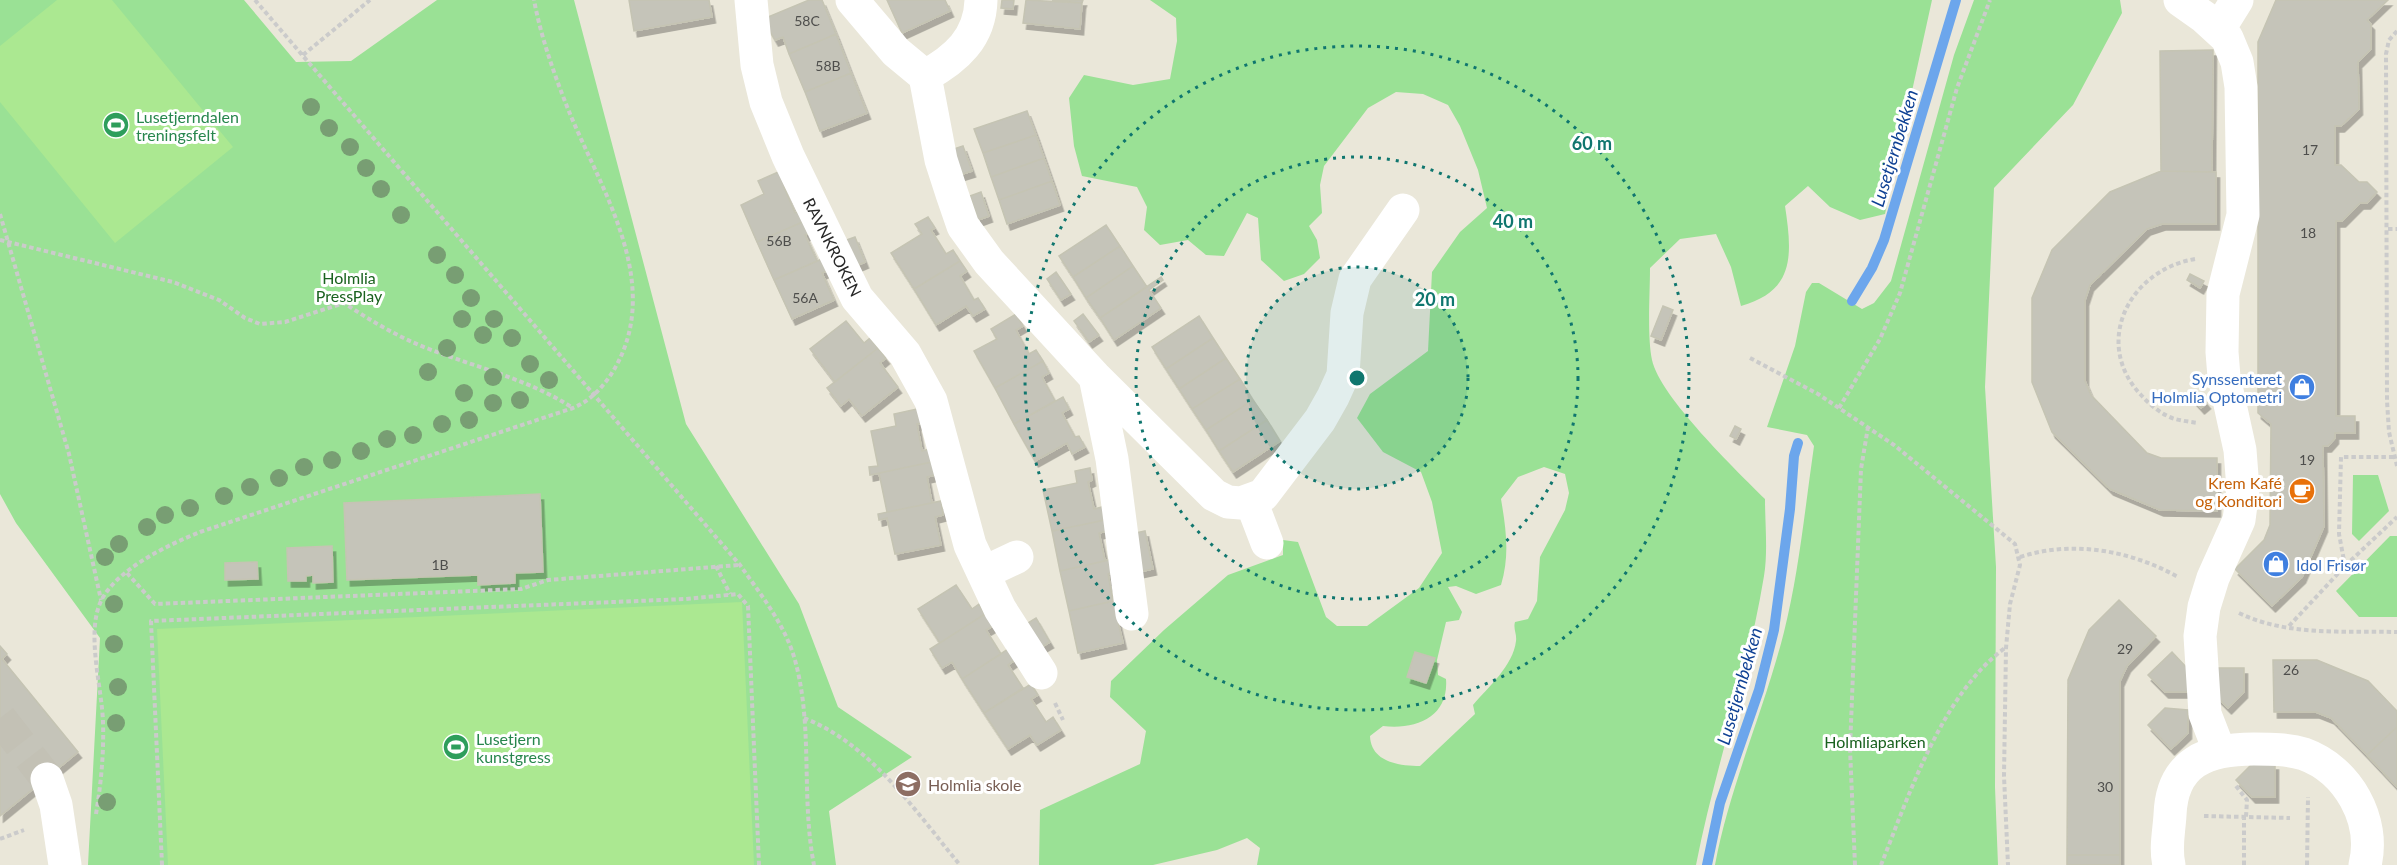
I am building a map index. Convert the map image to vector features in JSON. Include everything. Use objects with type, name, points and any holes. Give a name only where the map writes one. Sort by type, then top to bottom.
[{"type":"lane","name":"RAVNKROKEN","points":[[751,0],[757,65],[766,102],[783,145],[857,298],[904,354],[931,401],[970,545],[1000,609],[1041,673]]},
{"type":"lane","points":[[852,0],[896,52],[925,76],[940,160],[963,226],[989,262],[1095,377],[1214,495],[1228,502],[1251,501],[1263,495],[1275,483],[1329,405],[1342,375],[1347,313],[1355,279],[1403,210]]},
{"type":"lane","points":[[925,76],[946,65],[968,44],[977,23],[981,0]]},
{"type":"lane","points":[[2181,0],[2219,30],[2234,51],[2241,87],[2243,214],[2223,294],[2222,352],[2224,377],[2243,472],[2239,520],[2213,578],[2201,621],[2202,695],[2210,729],[2219,750]]},
{"type":"lane","points":[[2219,30],[2237,0]]},
{"type":"lane","points":[[1095,377],[1112,459],[1132,614]]},
{"type":"lane","points":[[1251,501],[1267,543]]},
{"type":"lane","points":[[983,573],[1017,557]]},
{"type":"lane","points":[[2169,865],[2167,831],[2170,815],[2169,803],[2186,770],[2200,758],[2219,750],[2266,748],[2305,755],[2332,771],[2354,797],[2366,826],[2368,840],[2366,865]]},
{"type":"lane","points":[[47,779],[56,805],[64,865]]},
{"type":"path","points":[[255,0],[740,565],[767,603],[790,644],[796,663],[804,718],[807,802],[814,865]]},
{"type":"path","points":[[303,55],[370,0]]},
{"type":"path","points":[[101,600],[127,573],[154,554],[200,532],[573,408],[593,396],[611,374],[621,358],[629,332],[632,313],[630,273],[618,221],[565,101],[543,40],[534,0]]},
{"type":"path","points":[[1839,408],[1880,339],[1900,293],[1958,88],[1990,0]]},
{"type":"path","points":[[2397,31],[2389,40],[2386,54],[2387,401],[2389,432],[2397,466]]},
{"type":"path","points":[[0,214],[69,454],[101,600],[95,641],[102,702],[103,748],[95,819]]},
{"type":"path","points":[[2388,229],[2397,229]]},
{"type":"path","points":[[0,240],[173,282],[219,300],[246,318],[260,324],[285,322],[344,303],[395,334],[428,348],[504,373],[560,399],[573,408]]},
{"type":"path","points":[[2234,255],[2182,261],[2155,274],[2134,293],[2126,304],[2120,333],[2122,363],[2127,376],[2147,401],[2174,419],[2199,424],[2234,425]]},
{"type":"path","points":[[1750,358],[1797,382],[1868,427],[1932,475],[2015,544],[2020,565],[2010,604],[2006,648],[2004,776],[2008,865]]},
{"type":"path","points":[[1855,865],[1850,749],[1861,469],[1868,427]]},
{"type":"path","points":[[2345,566],[2339,534],[2341,457],[2395,458]]},
{"type":"path","points":[[2288,627],[2345,566],[2397,517]]},
{"type":"path","points":[[127,573],[155,604],[521,589],[548,580],[740,565]]},
{"type":"path","points":[[716,566],[730,594]]},
{"type":"path","points":[[162,865],[152,621],[674,599],[730,594],[738,594],[748,606],[759,865]]},
{"type":"path","points":[[1881,865],[1926,755],[1951,711],[1981,670],[2006,648]]},
{"type":"path","points":[[804,718],[838,735],[868,757],[960,865]]},
{"type":"path","points":[[2305,755],[2308,788],[2307,865]]},
{"type":"path","points":[[2170,815],[2290,818]]},
{"type":"path","points":[[2244,817],[2244,865]]},
{"type":"green space","name":"Holmlia PressPlay","points":[[0,0],[244,0],[296,62],[351,61],[437,0],[574,0],[686,424],[799,604],[838,707],[912,757],[829,811],[836,865],[88,865],[100,638],[16,523],[0,494]]},
{"type":"green space","name":"Lusetjerndalen treningsfelt","points":[[57,0],[112,0],[233,147],[115,243],[0,102],[0,46]]},
{"type":"green space","points":[[1150,0],[1932,0],[1885,214],[1860,220],[1830,207],[1808,186],[1785,206],[1789,254],[1781,280],[1772,291],[1741,306],[1731,267],[1716,234],[1680,239],[1650,268],[1650,339],[1652,360],[1658,375],[1669,393],[1701,433],[1765,499],[1764,576],[1696,865],[1257,865],[1260,848],[1247,838],[1217,850],[1153,865],[1039,865],[1040,810],[1140,764],[1146,731],[1110,697],[1111,681],[1164,630],[1228,575],[1283,555],[1283,540],[1298,542],[1326,617],[1337,626],[1367,626],[1419,588],[1442,553],[1432,502],[1421,472],[1383,452],[1357,418],[1370,394],[1428,351],[1432,272],[1460,232],[1487,208],[1478,170],[1460,126],[1448,105],[1423,94],[1396,92],[1368,108],[1324,166],[1320,185],[1322,213],[1309,226],[1317,240],[1320,258],[1304,274],[1284,281],[1261,260],[1258,218],[1247,213],[1224,256],[1206,255],[1188,240],[1160,245],[1144,230],[1147,207],[1137,187],[1082,176],[1074,146],[1069,98],[1084,75],[1133,85],[1170,79],[1177,41],[1176,18]],"holes":[[[1544,467],[1565,474],[1569,493],[1565,510],[1540,557],[1537,601],[1528,619],[1515,622],[1516,641],[1510,659],[1499,676],[1473,705],[1475,714],[1420,766],[1387,761],[1375,752],[1370,736],[1383,726],[1407,726],[1428,718],[1436,712],[1446,692],[1446,679],[1438,675],[1437,660],[1446,622],[1459,620],[1462,612],[1448,587],[1456,586],[1476,594],[1501,585],[1506,563],[1506,531],[1501,499],[1518,477]]]},
{"type":"green space","name":"Holmliaparken","points":[[1974,0],[2120,0],[2122,13],[2073,105],[1994,188],[1985,387],[1996,567],[1995,787],[1998,865],[1715,865],[1729,806],[1784,632],[1798,563],[1814,446],[1807,435],[1767,427],[1795,346],[1806,292],[1812,283],[1819,283],[1862,309],[1874,303],[1891,281],[1954,55]]},
{"type":"green space","points":[[2353,475],[2378,475],[2389,511],[2359,541],[2352,534]]},
{"type":"green space","points":[[2390,536],[2397,536],[2397,617],[2359,617],[2336,591]]},
{"type":"green space","name":"Lusetjern kunstgress","points":[[742,602],[754,865],[168,865],[157,629]]},
{"type":"building","points":[[629,0],[709,0],[712,17],[634,31]]},
{"type":"building","points":[[809,0],[822,0],[836,34],[789,54],[783,37],[775,40],[763,19]]},
{"type":"building","points":[[887,0],[945,0],[950,11],[902,33]]},
{"type":"building","points":[[1002,0],[1014,0],[1013,9],[1001,8]]},
{"type":"building","points":[[1026,0],[1082,3],[1080,29],[1023,23]]},
{"type":"building","points":[[1052,0],[1083,0],[1082,3]]},
{"type":"building","points":[[2276,0],[2388,0],[2367,20],[2371,24],[2371,49],[2358,62],[2359,109],[2341,126],[2335,126],[2335,165],[2341,165],[2359,182],[2367,182],[2377,192],[2367,203],[2360,203],[2342,221],[2336,221],[2336,416],[2355,416],[2355,433],[2335,433],[2335,438],[2328,446],[2323,446],[2324,526],[2302,577],[2272,606],[2235,569],[2264,540],[2270,525],[2271,424],[2258,413],[2258,42]]},
{"type":"building","points":[[836,34],[851,73],[805,92],[789,54]]},
{"type":"building","points":[[2213,50],[2212,172],[2161,171],[2160,51]]},
{"type":"building","points":[[851,73],[867,113],[820,131],[805,92]]},
{"type":"building","points":[[1027,111],[1036,135],[983,153],[974,129]]},
{"type":"building","points":[[1036,135],[1044,158],[991,177],[983,153]]},
{"type":"building","points":[[963,146],[972,171],[959,175],[951,150]]},
{"type":"building","points":[[1044,158],[1052,181],[999,200],[991,177]]},
{"type":"building","points":[[785,169],[792,184],[784,187],[795,213],[802,210],[807,220],[757,242],[741,205],[764,194],[758,181]]},
{"type":"building","points":[[2161,171],[2216,172],[2216,224],[2162,224],[2147,229],[2090,285],[2085,300],[2085,381],[2091,395],[2147,453],[2161,458],[2217,458],[2217,511],[2160,510],[2110,489],[2052,432],[2032,382],[2032,298],[2052,250],[2110,192]]},
{"type":"building","points":[[1052,181],[1060,205],[1007,224],[999,200]]},
{"type":"building","points":[[981,192],[989,216],[978,220],[970,196]]},
{"type":"building","points":[[928,217],[935,228],[931,230],[946,254],[953,250],[960,261],[914,289],[891,253],[922,234],[915,224]]},
{"type":"building","points":[[807,220],[813,232],[805,235],[817,261],[774,280],[757,242]]},
{"type":"building","points":[[1106,225],[1120,246],[1073,277],[1059,256]]},
{"type":"building","points":[[855,237],[865,262],[851,268],[841,242]]},
{"type":"building","points":[[1120,246],[1133,266],[1086,298],[1073,277]]},
{"type":"building","points":[[824,258],[829,270],[822,273],[834,300],[792,319],[774,280]]},
{"type":"building","points":[[960,261],[967,271],[960,276],[974,300],[978,298],[985,309],[973,316],[966,306],[936,325],[914,289]]},
{"type":"building","points":[[1133,266],[1147,287],[1100,318],[1086,298]]},
{"type":"building","points":[[1056,272],[1071,294],[1061,300],[1047,279]]},
{"type":"building","points":[[2190,274],[2204,281],[2200,288],[2187,280]]},
{"type":"building","points":[[1161,277],[1163,280],[1149,290],[1161,308],[1114,340],[1100,318]]},
{"type":"building","points":[[1663,306],[1673,310],[1661,340],[1651,336]]},
{"type":"building","points":[[1016,314],[1023,326],[1016,330],[1029,354],[1036,350],[1043,361],[995,388],[974,351],[997,339],[991,329]]},
{"type":"building","points":[[1083,314],[1099,335],[1089,342],[1074,321]]},
{"type":"building","points":[[1199,316],[1213,338],[1166,369],[1152,347]]},
{"type":"building","points":[[846,321],[864,343],[870,338],[878,348],[835,382],[810,349]]},
{"type":"building","points":[[1213,338],[1226,358],[1179,389],[1166,369]]},
{"type":"building","points":[[878,348],[886,358],[880,363],[898,387],[862,416],[849,399],[841,406],[827,388]]},
{"type":"building","points":[[1226,358],[1240,379],[1192,409],[1179,389]]},
{"type":"building","points":[[1043,361],[1049,373],[1042,377],[1055,401],[1014,424],[995,388]]},
{"type":"building","points":[[1240,379],[1253,400],[1206,430],[1192,409]]},
{"type":"building","points":[[2197,391],[2207,403],[2201,408],[2191,397]]},
{"type":"building","points":[[1063,397],[1069,409],[1062,413],[1075,437],[1079,436],[1085,447],[1072,454],[1067,443],[1035,461],[1014,424]]},
{"type":"building","points":[[1253,400],[1267,420],[1219,451],[1206,430]]},
{"type":"building","points":[[922,408],[925,423],[917,424],[922,451],[930,449],[932,462],[870,475],[869,467],[878,466],[871,431],[896,426],[894,414]]},
{"type":"building","points":[[1267,420],[1280,441],[1233,472],[1219,451]]},
{"type":"building","points":[[1735,426],[1741,429],[1736,439],[1730,436]]},
{"type":"building","points":[[932,462],[935,475],[927,477],[932,503],[887,512],[879,473]]},
{"type":"building","points":[[1090,468],[1092,480],[1088,482],[1094,509],[1102,507],[1105,520],[1052,531],[1043,490],[1077,483],[1075,471]]},
{"type":"building","points":[[540,494],[543,572],[515,573],[515,583],[478,585],[478,575],[347,580],[344,503]]},
{"type":"building","points":[[941,501],[943,515],[935,517],[941,545],[895,554],[887,518],[879,520],[878,514]]},
{"type":"building","points":[[1105,520],[1108,531],[1099,533],[1105,561],[1060,571],[1052,531]]},
{"type":"building","points":[[1145,531],[1153,569],[1138,572],[1131,534]]},
{"type":"building","points":[[332,546],[333,582],[313,583],[313,575],[306,576],[306,581],[288,581],[287,548]]},
{"type":"building","points":[[1113,559],[1116,572],[1108,574],[1113,601],[1069,611],[1060,571]]},
{"type":"building","points":[[257,562],[258,579],[225,580],[225,563]]},
{"type":"building","points":[[956,585],[972,609],[979,604],[985,614],[940,643],[918,609]]},
{"type":"building","points":[[1122,599],[1118,622],[1123,643],[1078,653],[1069,611]]},
{"type":"building","points":[[2119,600],[2156,636],[2127,666],[2120,681],[2120,855],[2067,855],[2068,680],[2089,630]]},
{"type":"building","points":[[985,614],[993,626],[986,630],[1001,654],[962,679],[952,662],[942,668],[930,649]]},
{"type":"building","points":[[1036,618],[1050,642],[1038,649],[1023,626]]},
{"type":"building","points":[[0,646],[7,654],[2,659],[78,752],[0,816]]},
{"type":"building","points":[[1008,649],[1015,660],[1008,665],[1023,688],[984,713],[962,679]]},
{"type":"building","points":[[1415,652],[1435,658],[1426,683],[1407,677]]},
{"type":"building","points":[[2172,652],[2188,669],[2188,692],[2165,692],[2148,675]]},
{"type":"building","points":[[2273,660],[2317,660],[2368,681],[2397,711],[2397,727],[2367,755],[2331,718],[2316,712],[2274,712]]},
{"type":"building","points":[[2211,668],[2244,668],[2244,692],[2228,708],[2212,692]]},
{"type":"building","points":[[1031,684],[1038,695],[1031,699],[1046,722],[1053,717],[1061,730],[1037,745],[1030,735],[1008,749],[984,713]]},
{"type":"building","points":[[2165,708],[2188,710],[2188,733],[2171,749],[2148,725]]},
{"type":"building","points":[[2397,727],[2397,787],[2367,755]]},
{"type":"building","points":[[2252,764],[2275,764],[2275,797],[2252,797],[2236,780]]},
{"type":"building","points":[[2067,855],[2120,855],[2120,865],[2067,865]]},
{"type":"waterway","name":"Lusetjernbekken","points":[[1852,301],[1872,268],[1884,240],[1956,0]]},
{"type":"waterway","name":"Lusetjernbekken","points":[[1707,865],[1720,803],[1759,690],[1774,630],[1790,509],[1794,456],[1798,443]]},
{"type":"tunnel","points":[[0,718],[47,779]]},
{"type":"place","name":"Lusetjerndalen treningsfelt","points":[[116,125]]},
{"type":"place","name":"Synssenteret Holmlia Optometri","points":[[2302,387]]},
{"type":"place","name":"Krem Kafé og Konditori","points":[[2302,491]]},
{"type":"place","name":"Idol Frisør","points":[[2276,564]]},
{"type":"place","name":"Lusetjern kunstgress","points":[[456,747]]},
{"type":"place","name":"Holmlia skole","points":[[908,784]]}]
